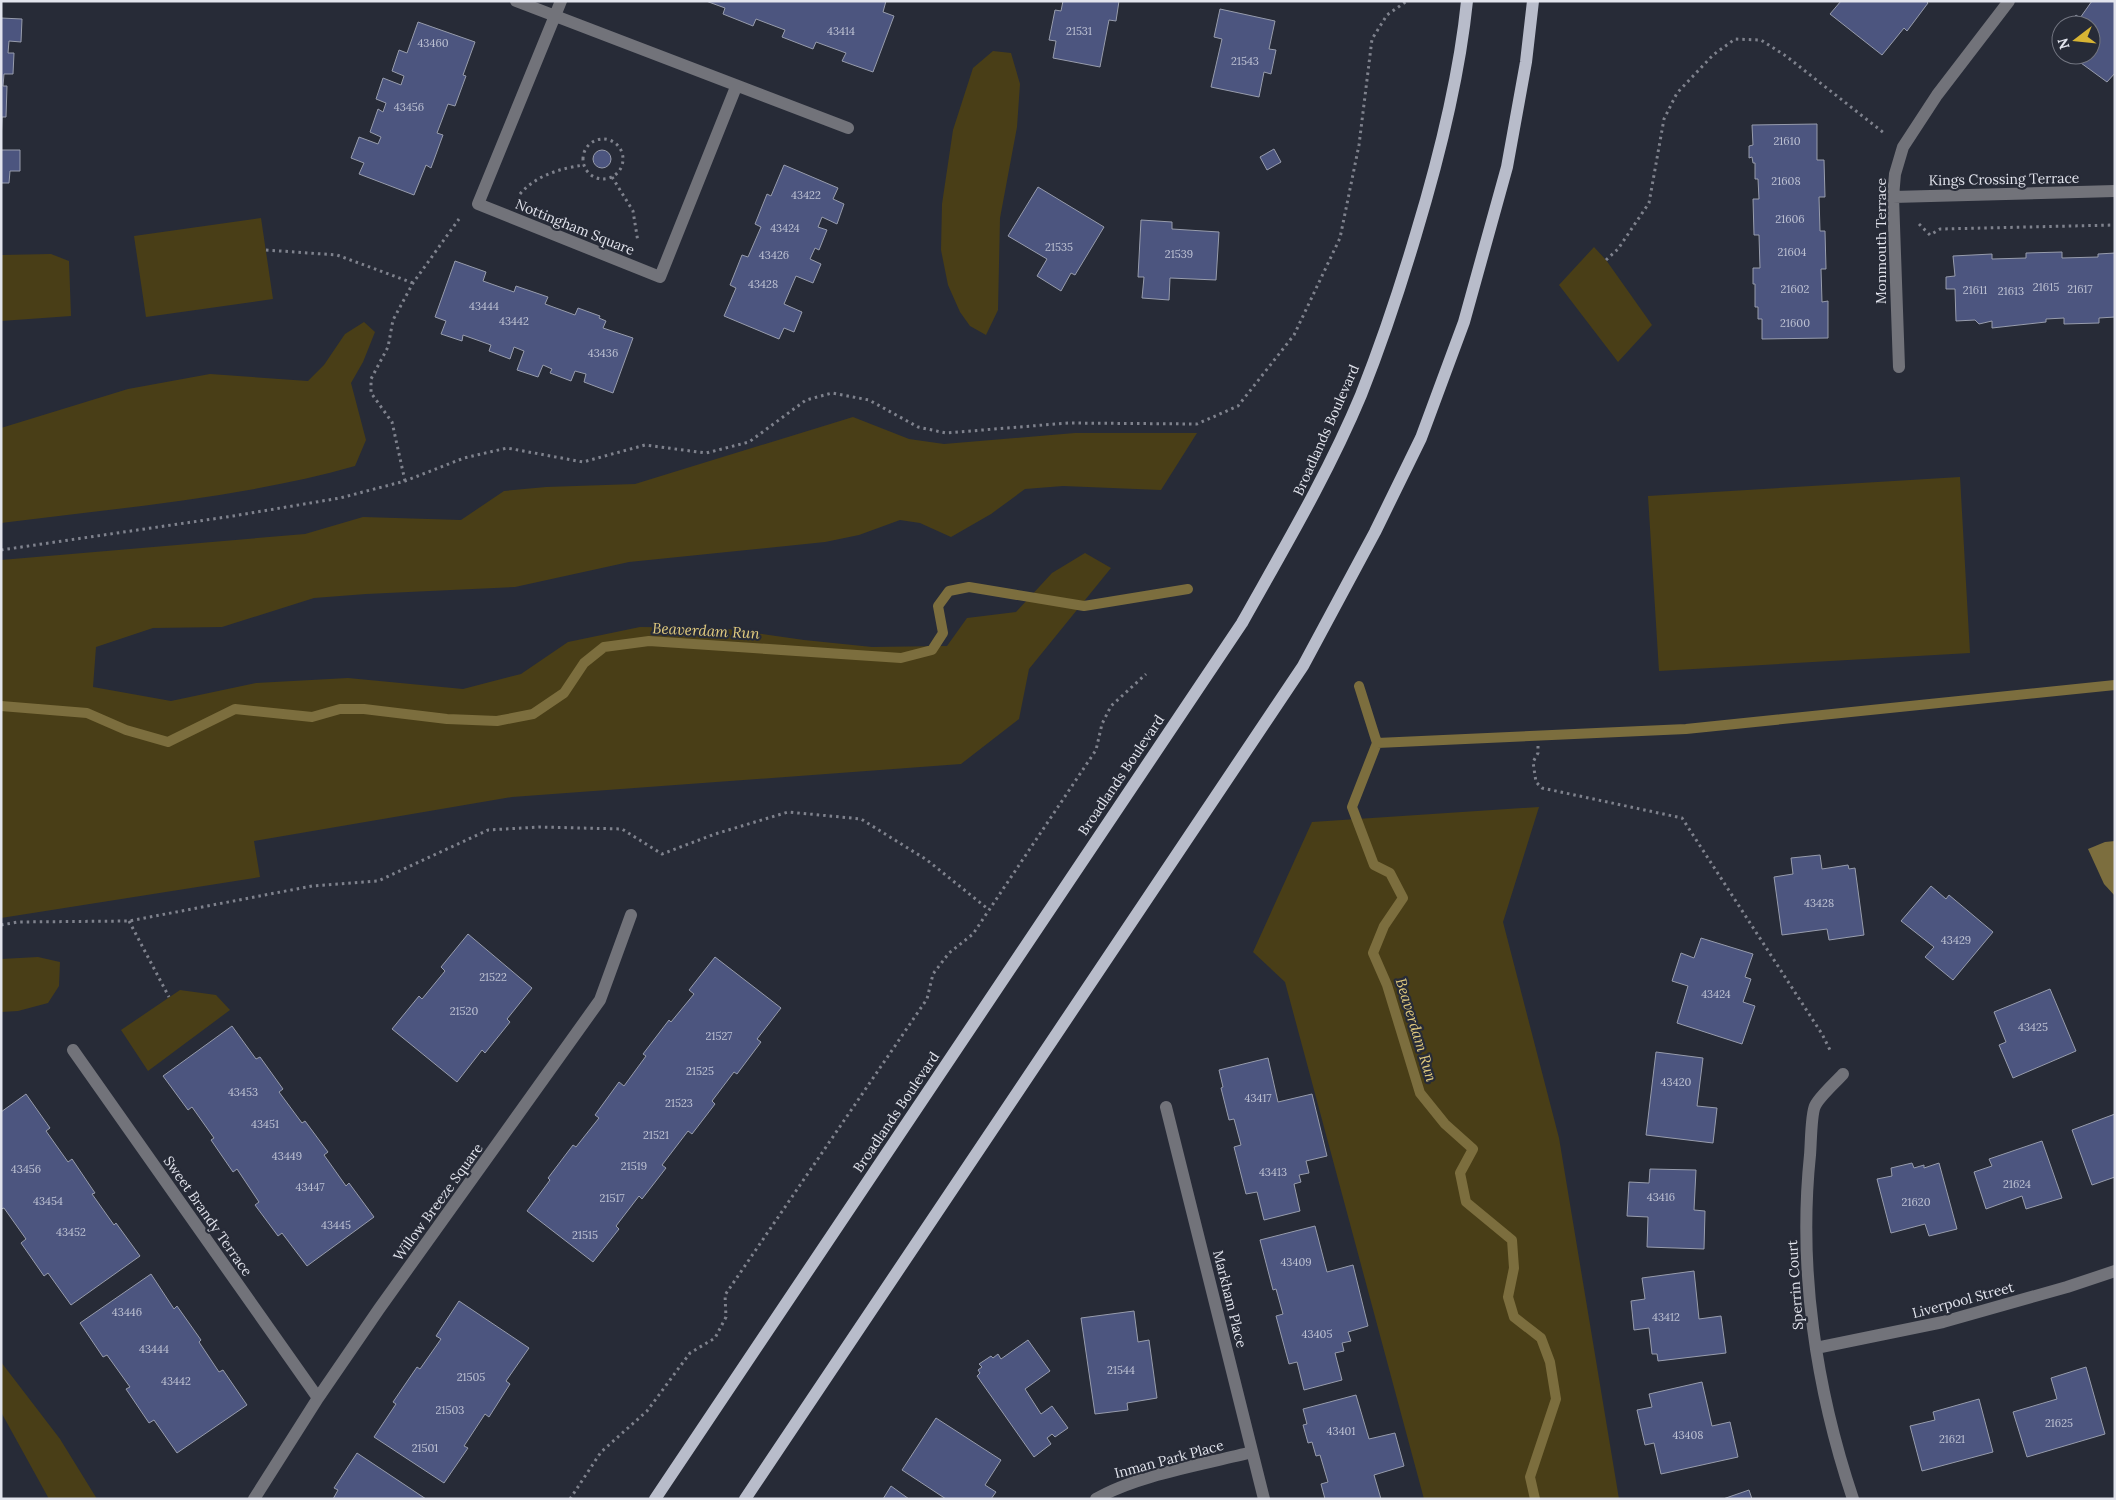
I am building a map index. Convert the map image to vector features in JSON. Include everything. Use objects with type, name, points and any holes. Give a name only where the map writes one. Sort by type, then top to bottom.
[{"type":"main road","name":"Broadlands Boulevard","points":[[655,1499],[1242,623],[1309,504],[1361,395],[1400,288],[1437,163],[1455,77],[1467,1]]},
{"type":"main road","points":[[745,1499],[1303,666],[1375,532],[1421,438],[1464,322],[1507,167],[1526,62],[1533,1]]},
{"type":"street","points":[[516,1],[736,87],[848,128]]},
{"type":"street","points":[[478,204],[561,1]]},
{"type":"street","name":"Monmouth Terrace","points":[[1898,367],[1893,197],[1895,174],[1903,147],[1937,95],[2009,1]]},
{"type":"street","name":"Nottingham Square","points":[[478,204],[660,277],[736,87]]},
{"type":"street","name":"Kings Crossing Terrace","points":[[1893,197],[2115,192]]},
{"type":"street","name":"Willow Breeze Square","points":[[254,1499],[318,1398],[379,1309],[600,1000],[631,915]]},
{"type":"street","name":"Sweet Brandy Terrace","points":[[74,1050],[318,1398]]},
{"type":"street","name":"Sperrin Court","points":[[1843,1074],[1815,1106],[1806,1195],[1807,1272],[1816,1348],[1823,1386],[1853,1499]]},
{"type":"street","name":"Markham Place","points":[[1166,1107],[1264,1499]]},
{"type":"street","name":"Liverpool Street","points":[[1816,1348],[1943,1322],[2067,1287],[2115,1271]]},
{"type":"street","name":"Inman Park Place","points":[[1096,1499],[1107,1492],[1148,1478],[1252,1452]]},
{"type":"path","points":[[1,550],[340,498],[406,481],[464,458],[506,448],[583,462],[645,445],[706,453],[749,442],[806,400],[832,393],[869,400],[918,427],[946,433],[1068,423],[1197,424],[1238,406],[1294,335],[1340,238],[1359,145],[1372,39],[1387,15],[1407,1]]},
{"type":"path","points":[[1606,260],[1618,249],[1649,203],[1664,119],[1677,93],[1713,55],[1735,39],[1761,40],[1786,56],[1903,147]]},
{"type":"path","points":[[600,139],[612,140],[620,147],[623,158],[620,169],[612,177],[601,179],[591,174],[584,165],[584,153],[590,144],[600,139]]},
{"type":"path","points":[[505,215],[522,191],[539,178],[565,168],[584,165]]},
{"type":"path","points":[[612,177],[633,211],[638,232],[640,268]]},
{"type":"path","points":[[1893,197],[1930,235],[1940,229],[2115,225]]},
{"type":"path","points":[[406,481],[392,422],[371,393],[371,380],[388,347],[393,320],[413,283],[465,211],[478,204]]},
{"type":"path","points":[[266,250],[337,255],[413,283]]},
{"type":"path","points":[[570,1499],[601,1452],[647,1411],[690,1353],[715,1338],[726,1317],[725,1295],[928,999],[933,974],[949,953],[973,934],[1096,750],[1102,724],[1111,706],[1146,674]]},
{"type":"path","points":[[1538,746],[1538,753],[1533,762],[1536,782],[1542,788],[1682,818],[1822,1034],[1843,1074]]},
{"type":"path","points":[[1,924],[18,922],[129,922],[312,886],[378,881],[488,830],[540,827],[622,829],[662,854],[715,834],[788,812],[860,819],[927,860],[988,909]]},
{"type":"path","points":[[129,922],[169,997]]},
{"type":"shaded area","points":[[993,51],[1011,53],[1020,84],[1017,127],[1000,218],[998,310],[986,335],[970,326],[960,312],[948,285],[941,250],[942,204],[953,130],[973,68]]},
{"type":"shaded area","points":[[261,218],[273,299],[146,317],[134,236]]},
{"type":"shaded area","points":[[1594,247],[1606,260],[1652,325],[1618,362],[1559,285]]},
{"type":"shaded area","points":[[51,254],[69,261],[71,316],[1,321],[1,255]]},
{"type":"shaded area","points":[[364,322],[375,332],[363,362],[351,383],[366,440],[355,466],[312,477],[224,494],[1,523],[1,428],[128,389],[210,374],[308,381],[324,365],[345,334]]},
{"type":"shaded area","points":[[853,417],[909,439],[944,444],[1075,433],[1197,433],[1161,490],[1063,486],[1025,489],[991,514],[951,537],[920,523],[900,520],[859,535],[825,542],[629,562],[515,587],[314,598],[222,627],[153,628],[96,647],[93,687],[171,701],[256,683],[348,678],[463,689],[521,674],[568,642],[640,627],[721,628],[804,640],[872,647],[947,646],[967,618],[1016,612],[1052,573],[1085,553],[1111,568],[1029,669],[1019,719],[961,764],[512,797],[254,841],[260,877],[1,918],[1,560],[305,534],[363,517],[461,520],[504,491],[546,487],[635,484]]},
{"type":"shaded area","points":[[1960,477],[1970,653],[1659,671],[1648,496]]},
{"type":"shaded area","points":[[1539,807],[1503,922],[1559,1138],[1619,1499],[1424,1499],[1285,982],[1253,952],[1312,822]]},
{"type":"shaded area","points":[[2115,841],[2115,896],[2104,884],[2088,849],[2105,842]]},
{"type":"shaded area","points":[[38,957],[60,962],[59,986],[48,1003],[18,1011],[1,1012],[1,959]]},
{"type":"shaded area","points":[[180,990],[216,995],[230,1010],[148,1071],[121,1030]]},
{"type":"shaded area","points":[[1,1362],[60,1439],[97,1499],[49,1499],[1,1412]]},
{"type":"building","points":[[706,1],[886,1],[883,12],[894,16],[873,72],[842,61],[846,53],[816,42],[813,49],[782,37],[785,30],[756,19],[753,26],[723,14],[725,8]]},
{"type":"building","points":[[1063,1],[1119,1],[1116,21],[1109,20],[1100,67],[1053,58],[1056,41],[1049,40],[1055,10],[1061,11]]},
{"type":"building","points":[[1841,1],[1926,1],[1928,3],[1907,31],[1904,28],[1882,55],[1830,14]]},
{"type":"building","points":[[2092,1],[2115,1],[2115,73],[2107,82],[2084,65],[2101,65],[2101,15],[2082,15]]},
{"type":"building","points":[[1220,9],[1275,21],[1269,49],[1276,50],[1271,74],[1264,72],[1259,97],[1211,87],[1222,39],[1214,37]]},
{"type":"building","points":[[1,18],[22,19],[21,42],[9,41],[8,53],[14,53],[13,74],[4,74],[3,86],[7,86],[6,117],[2,117],[1,145]]},
{"type":"building","points":[[418,22],[475,42],[463,75],[466,76],[455,106],[448,104],[437,133],[443,135],[431,168],[426,165],[414,195],[359,174],[364,163],[351,158],[359,137],[378,144],[381,137],[370,132],[378,109],[383,112],[386,103],[376,99],[383,78],[401,85],[404,76],[392,71],[399,50],[407,53]]},
{"type":"building","points":[[1817,124],[1817,160],[1824,160],[1825,197],[1819,197],[1820,231],[1825,231],[1826,269],[1821,269],[1822,302],[1828,301],[1828,338],[1762,339],[1762,319],[1758,319],[1758,307],[1755,307],[1755,284],[1753,284],[1753,268],[1760,268],[1759,235],[1754,235],[1753,199],[1759,199],[1758,179],[1755,179],[1755,163],[1753,163],[1752,157],[1749,158],[1749,146],[1753,145],[1752,125]]},
{"type":"building","points":[[1274,149],[1281,162],[1267,170],[1260,157]]},
{"type":"building","points":[[1,150],[20,150],[20,171],[10,171],[9,183],[1,183]]},
{"type":"building","points":[[602,150],[608,153],[611,159],[608,165],[602,168],[596,165],[593,159],[596,153]]},
{"type":"building","points":[[784,165],[838,188],[833,199],[844,204],[837,224],[822,217],[818,227],[827,230],[819,250],[815,248],[810,259],[821,264],[813,283],[796,276],[784,304],[802,312],[794,332],[784,328],[779,339],[724,316],[736,288],[730,285],[742,255],[748,257],[761,227],[755,224],[767,194],[771,196]]},
{"type":"building","points":[[1038,187],[1104,227],[1075,275],[1071,273],[1061,291],[1037,276],[1047,259],[1008,236]]},
{"type":"building","points":[[1141,220],[1172,222],[1172,229],[1219,232],[1216,280],[1170,278],[1169,300],[1142,298],[1144,277],[1138,277]]},
{"type":"building","points":[[2062,252],[2062,258],[2098,257],[2098,254],[2115,253],[2115,317],[2099,318],[2099,323],[2064,324],[2064,318],[1992,328],[1992,321],[1979,324],[1975,320],[1956,321],[1955,289],[1946,289],[1946,277],[1955,276],[1953,256],[1992,254],[1992,259],[2026,258],[2026,253]]},
{"type":"building","points":[[455,261],[486,272],[483,281],[514,292],[516,286],[548,297],[545,304],[575,315],[578,308],[600,316],[599,318],[606,321],[603,328],[633,338],[613,393],[584,382],[586,374],[575,371],[571,381],[550,373],[552,369],[543,365],[538,377],[517,370],[524,351],[514,347],[510,359],[489,351],[491,345],[463,335],[462,341],[441,334],[446,321],[435,317]]},
{"type":"building","points":[[1820,855],[1822,869],[1848,865],[1849,869],[1855,868],[1864,935],[1829,940],[1827,929],[1782,935],[1774,877],[1793,874],[1791,858]]},
{"type":"building","points":[[1931,886],[1946,899],[1949,895],[1993,932],[1953,980],[1925,957],[1934,947],[1901,921]]},
{"type":"building","points":[[468,934],[532,988],[507,1019],[510,1022],[485,1053],[482,1050],[457,1082],[392,1029],[419,996],[422,999],[445,971],[441,967]]},
{"type":"building","points":[[1701,938],[1753,954],[1745,977],[1751,979],[1743,1002],[1755,1006],[1742,1044],[1677,1023],[1688,986],[1672,981],[1681,953],[1694,958]]},
{"type":"building","points":[[715,957],[781,1008],[757,1039],[761,1042],[737,1074],[734,1072],[712,1101],[715,1104],[692,1134],[688,1131],[662,1165],[666,1168],[642,1199],[639,1196],[616,1226],[619,1229],[593,1262],[527,1211],[550,1180],[548,1178],[573,1145],[576,1147],[599,1118],[595,1115],[619,1082],[624,1086],[646,1056],[643,1054],[669,1020],[671,1022],[694,994],[689,990]]},
{"type":"building","points":[[2050,989],[2076,1051],[2013,1078],[1999,1045],[2006,1042],[1994,1012]]},
{"type":"building","points":[[232,1026],[256,1059],[260,1057],[283,1089],[279,1092],[302,1123],[305,1121],[328,1152],[324,1155],[346,1186],[349,1183],[374,1217],[307,1266],[282,1233],[278,1236],[255,1205],[259,1202],[237,1169],[233,1172],[211,1140],[214,1138],[192,1107],[188,1110],[163,1076]]},
{"type":"building","points":[[1656,1052],[1703,1058],[1697,1106],[1717,1108],[1713,1143],[1646,1135]]},
{"type":"building","points":[[1268,1058],[1278,1102],[1312,1094],[1327,1156],[1306,1161],[1309,1173],[1299,1175],[1301,1182],[1294,1184],[1300,1211],[1264,1220],[1257,1192],[1246,1194],[1234,1147],[1241,1145],[1234,1119],[1229,1120],[1221,1088],[1223,1087],[1219,1070]]},
{"type":"building","points":[[26,1094],[50,1128],[46,1131],[68,1162],[72,1159],[95,1193],[92,1194],[114,1225],[116,1223],[140,1256],[71,1305],[48,1273],[44,1276],[21,1243],[26,1239],[4,1208],[1,1209],[1,1112]]},
{"type":"building","points":[[2115,1114],[2115,1177],[2092,1185],[2072,1130]]},
{"type":"building","points":[[2042,1141],[2062,1198],[2026,1209],[2022,1196],[1986,1209],[1974,1172],[1992,1166],[1989,1159]]},
{"type":"building","points":[[1912,1163],[1914,1168],[1924,1165],[1924,1168],[1939,1163],[1957,1229],[1929,1236],[1925,1224],[1891,1233],[1877,1179],[1892,1176],[1891,1168]]},
{"type":"building","points":[[1650,1169],[1696,1170],[1694,1210],[1705,1211],[1704,1249],[1647,1247],[1648,1217],[1627,1216],[1629,1182],[1649,1183]]},
{"type":"building","points":[[1315,1226],[1327,1272],[1353,1265],[1368,1326],[1348,1332],[1351,1341],[1342,1343],[1344,1351],[1335,1353],[1342,1380],[1304,1390],[1297,1362],[1289,1364],[1276,1316],[1283,1314],[1276,1289],[1273,1290],[1260,1240]]},
{"type":"building","points":[[1694,1271],[1699,1319],[1721,1316],[1726,1353],[1658,1361],[1657,1354],[1652,1354],[1649,1328],[1634,1330],[1631,1301],[1645,1299],[1642,1278]]},
{"type":"building","points":[[151,1274],[174,1309],[177,1306],[201,1340],[199,1342],[219,1372],[223,1370],[247,1405],[177,1453],[154,1420],[149,1423],[126,1389],[130,1387],[107,1355],[103,1357],[80,1323]]},
{"type":"building","points":[[459,1301],[529,1348],[506,1381],[510,1384],[489,1417],[485,1414],[464,1446],[468,1448],[444,1483],[374,1437],[396,1404],[393,1402],[417,1367],[420,1369],[441,1339],[436,1336]]},
{"type":"building","points":[[1134,1311],[1138,1342],[1149,1340],[1157,1398],[1127,1403],[1128,1410],[1095,1414],[1081,1318]]},
{"type":"building","points":[[1028,1340],[1050,1371],[1025,1389],[1041,1414],[1052,1406],[1068,1428],[1055,1437],[1052,1434],[1047,1438],[1051,1444],[1034,1457],[977,1376],[980,1373],[978,1370],[982,1367],[979,1364],[998,1354],[1001,1359]]},
{"type":"building","points":[[2086,1367],[2105,1434],[2027,1457],[2013,1412],[2057,1399],[2051,1378]]},
{"type":"building","points":[[1702,1382],[1712,1426],[1730,1422],[1738,1457],[1661,1474],[1654,1443],[1645,1445],[1637,1410],[1652,1407],[1649,1394]]},
{"type":"building","points":[[1356,1395],[1369,1439],[1395,1433],[1404,1466],[1374,1475],[1381,1499],[1325,1499],[1321,1484],[1328,1482],[1320,1455],[1316,1456],[1312,1442],[1308,1443],[1303,1425],[1307,1424],[1303,1409]]},
{"type":"building","points":[[1979,1399],[1993,1452],[1922,1471],[1910,1426],[1935,1420],[1933,1412]]},
{"type":"building","points":[[936,1418],[1001,1460],[985,1485],[996,1492],[991,1499],[946,1499],[902,1470]]},
{"type":"building","points":[[357,1453],[426,1499],[333,1499],[338,1490],[334,1488]]},
{"type":"building","points":[[891,1486],[909,1499],[883,1499]]},
{"type":"building","points":[[1749,1490],[1752,1499],[1723,1499]]},
{"type":"waterway","name":"Beaverdam Run","points":[[1,706],[87,713],[126,730],[168,742],[235,709],[312,717],[340,709],[364,709],[447,719],[497,721],[533,714],[564,693],[584,663],[604,647],[649,641],[901,658],[932,650],[943,633],[938,606],[949,591],[969,587],[1084,606],[1188,589]]},
{"type":"waterway","points":[[1377,743],[1686,729],[2115,685]]},
{"type":"waterway","name":"Beaverdam Run","points":[[1359,686],[1377,743],[1352,807],[1374,865],[1390,873],[1403,898],[1384,926],[1373,953],[1387,985],[1420,1093],[1445,1124],[1473,1149],[1460,1173],[1466,1202],[1512,1240],[1514,1268],[1508,1297],[1514,1317],[1541,1338],[1550,1362],[1556,1399],[1530,1477],[1535,1499]]}]
